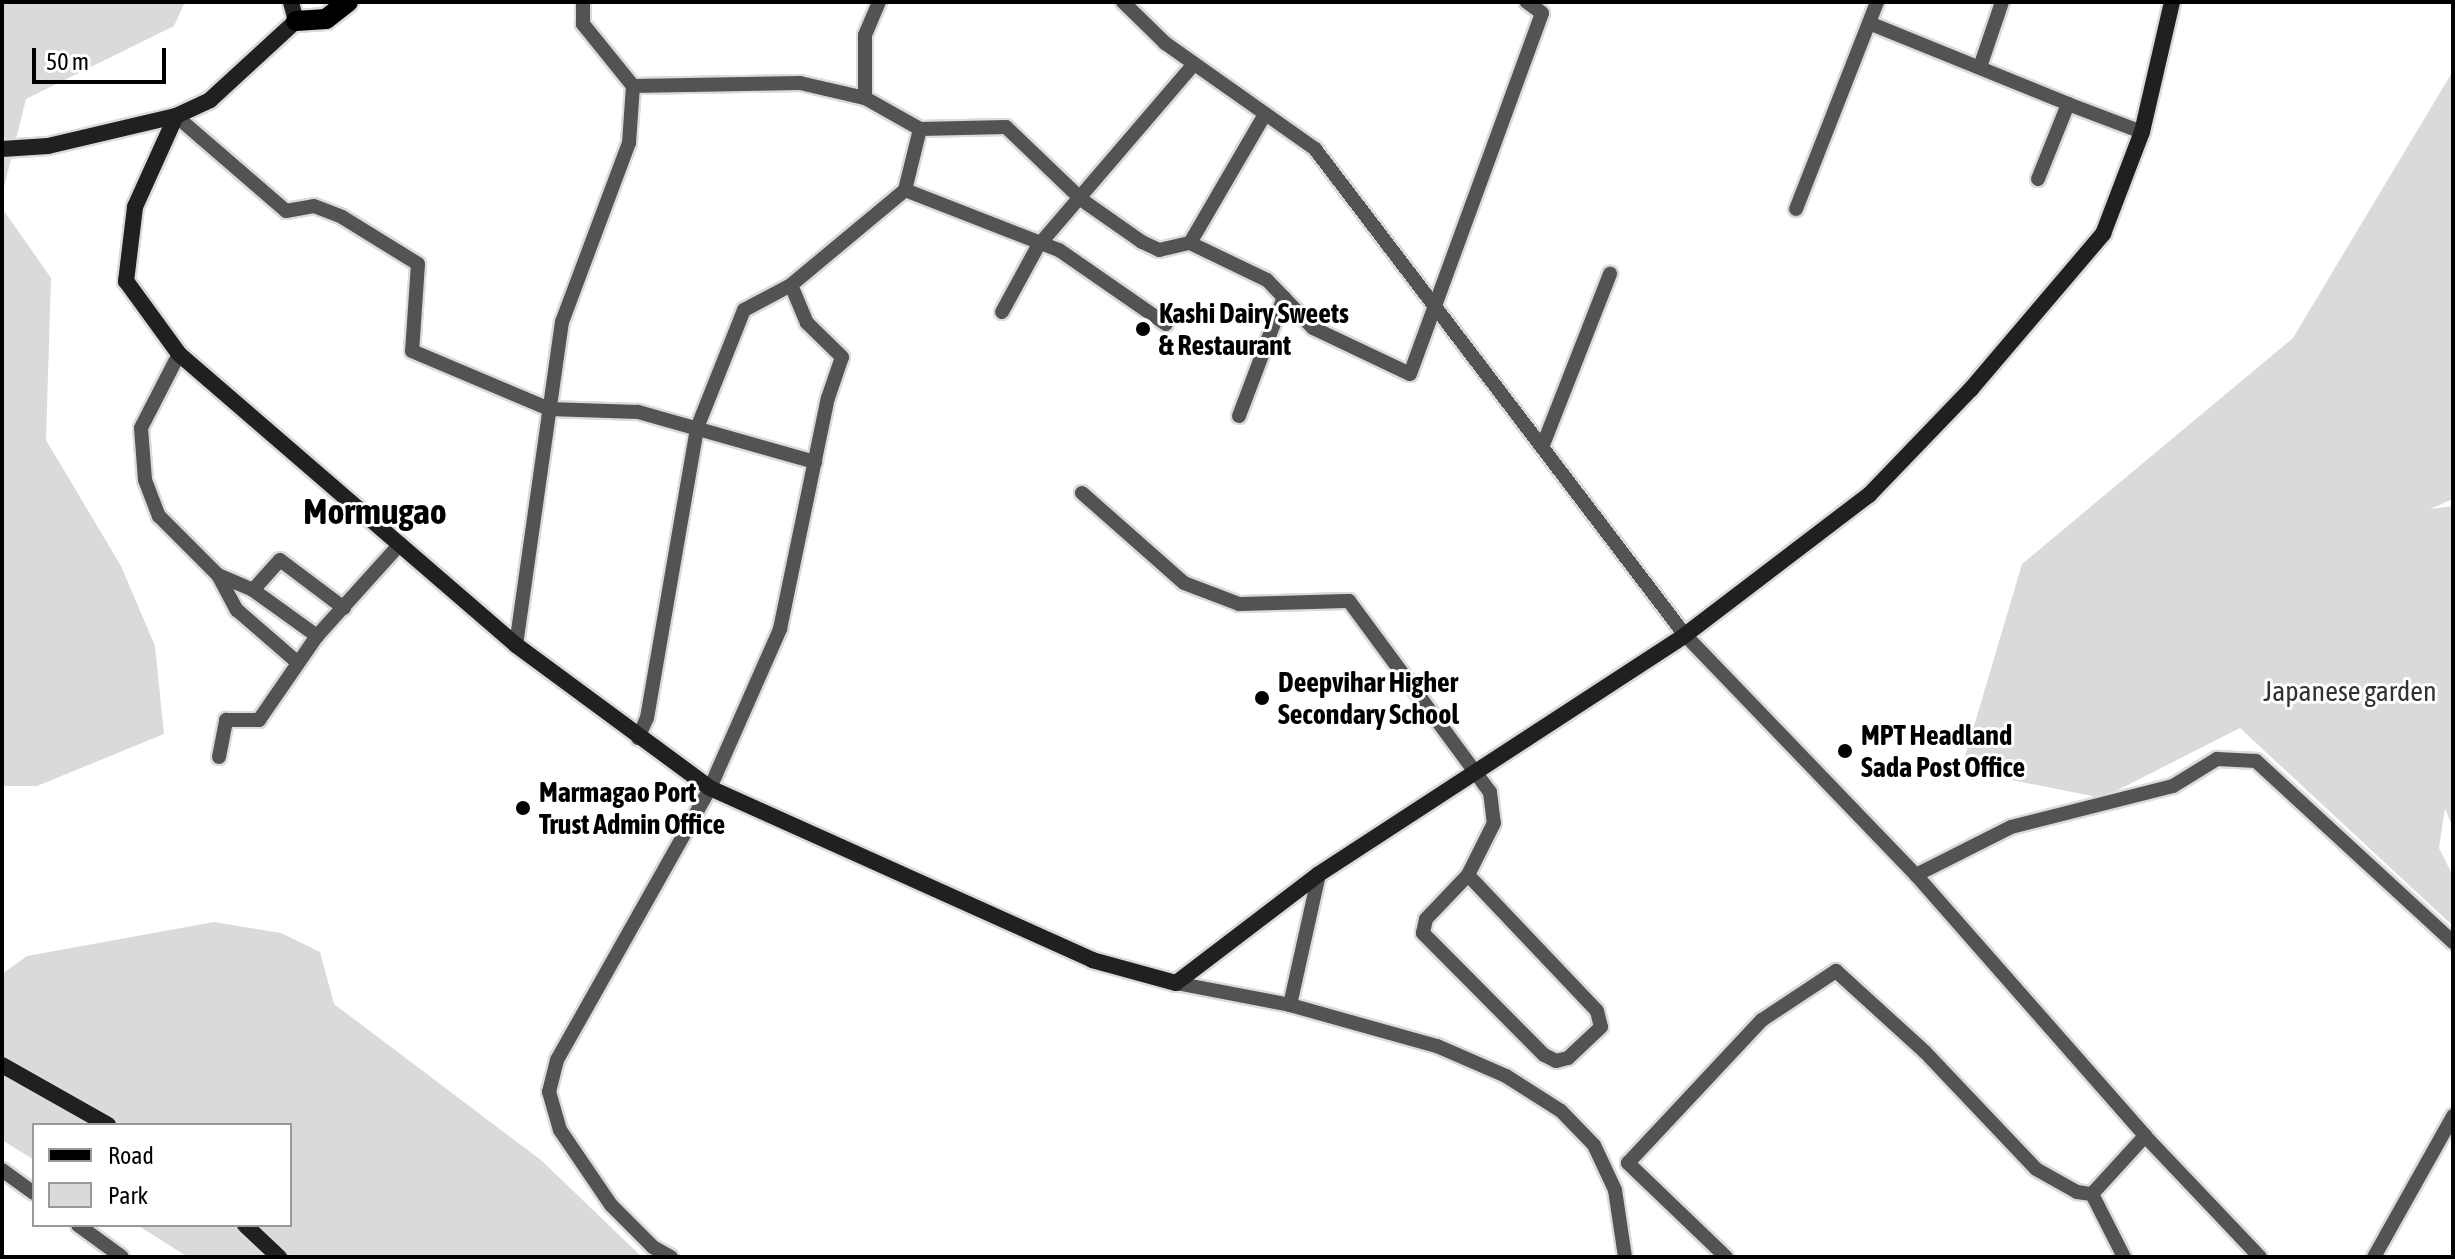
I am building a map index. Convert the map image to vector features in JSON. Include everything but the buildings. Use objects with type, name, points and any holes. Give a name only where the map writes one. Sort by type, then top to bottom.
[{"type":"main road","points":[[294,11],[326,19],[348,2]]},
{"type":"street","points":[[516,645],[562,322],[629,143],[633,86],[583,24],[583,2]]},
{"type":"street","points":[[865,98],[865,35],[879,2]]},
{"type":"street","points":[[633,86],[800,83],[865,98],[920,129],[1006,127],[1082,200],[1159,250],[1190,243],[1267,280],[1313,328],[1410,374],[1432,304],[1542,13],[1527,2]]},
{"type":"street","points":[[1796,209],[1877,2]]},
{"type":"street","points":[[1980,67],[2002,2]]},
{"type":"street","points":[[1176,983],[1319,874],[1685,635],[1869,495],[1971,389],[2103,234],[2142,132],[2172,2]]},
{"type":"street","points":[[1126,3],[1194,64],[1315,149],[1355,196],[1432,304],[1543,445],[1685,635],[1916,875],[2145,1136],[2260,1257]]},
{"type":"street","points":[[2,149],[48,146],[176,116],[210,100],[294,11]]},
{"type":"street","points":[[1869,23],[2142,132]]},
{"type":"street","points":[[1002,312],[1038,246],[1082,200],[1158,100],[1173,92],[1194,64]]},
{"type":"street","points":[[2038,179],[2068,104]]},
{"type":"street","points":[[176,116],[135,207],[126,281],[179,354],[516,645],[638,738],[710,788],[1092,960],[1176,983],[1290,1005],[1437,1046],[1506,1076],[1561,1111],[1594,1145],[1615,1190],[1625,1257]]},
{"type":"street","points":[[176,116],[286,211],[314,206],[342,217],[418,264],[412,351],[549,409],[638,412],[815,462]]},
{"type":"street","points":[[1190,243],[1264,116]]},
{"type":"street","points":[[638,738],[647,718],[697,428],[744,310],[791,285],[905,190],[920,129]]},
{"type":"street","points":[[905,190],[1038,246],[1059,250],[1166,324]]},
{"type":"street","points":[[1543,445],[1610,274]]},
{"type":"street","points":[[671,1257],[653,1247],[611,1205],[560,1130],[549,1092],[557,1060],[710,788],[780,629],[815,462],[842,357],[807,323],[791,285]]},
{"type":"street","points":[[1239,416],[1284,297]]},
{"type":"street","points":[[179,354],[141,428],[145,480],[159,516],[218,575],[237,610],[297,662]]},
{"type":"street","points":[[1082,493],[1184,583],[1239,604],[1349,601],[1476,771],[1496,811],[1468,875],[1426,919],[1423,933],[1544,1055],[1556,1061],[1568,1058],[1601,1027],[1597,1011],[1468,875]]},
{"type":"street","points":[[219,757],[226,720],[259,720],[317,636],[400,544]]},
{"type":"street","points":[[253,590],[280,560],[344,608]]},
{"type":"street","points":[[218,575],[253,590],[317,636]]},
{"type":"street","points":[[1916,875],[2011,827],[2173,786],[2217,759],[2256,761],[2453,942]]},
{"type":"street","points":[[1290,1005],[1319,874]]},
{"type":"street","points":[[1726,1257],[1628,1163],[1762,1020],[1836,971],[1925,1052],[2036,1169],[2077,1192],[2092,1194]]},
{"type":"street","points":[[2,1065],[104,1123]]},
{"type":"street","points":[[2374,1257],[2453,1116]]},
{"type":"street","points":[[2092,1194],[2145,1136]]},
{"type":"street","points":[[2,1170],[32,1192]]},
{"type":"street","points":[[2092,1194],[2124,1257]]},
{"type":"street","points":[[81,1227],[122,1257]]},
{"type":"street","points":[[247,1227],[279,1257]]},
{"type":"green space","points":[[2,2],[185,2],[174,26],[26,99],[2,195]]},
{"type":"green space","name":"Japanese garden","points":[[2453,71],[2453,499],[2430,509],[2453,506],[2453,828],[2445,808],[2439,848],[2453,876],[2453,926],[2240,728],[2102,798],[1961,770],[2022,564],[2293,338]]},
{"type":"green space","points":[[2,208],[51,278],[46,440],[121,566],[155,646],[164,734],[37,786],[2,786]]},
{"type":"green space","points":[[214,922],[281,933],[320,952],[334,1004],[541,1160],[642,1257],[188,1257],[140,1227],[292,1227],[292,1123],[32,1123],[32,1159],[2,1140],[2,974],[27,956]]},
{"type":"place","name":"Kashi Dairy Sweets & Restaurant","points":[[1143,329]]},
{"type":"place","name":"Deepvihar Higher Secondary School","points":[[1262,698]]},
{"type":"place","name":"MPT Headland Sada Post Office","points":[[1845,751]]},
{"type":"place","name":"Marmagao Port Trust Admin Office","points":[[523,808]]},
{"type":"district","name":"Mormugao","points":[[375,512]]}]
